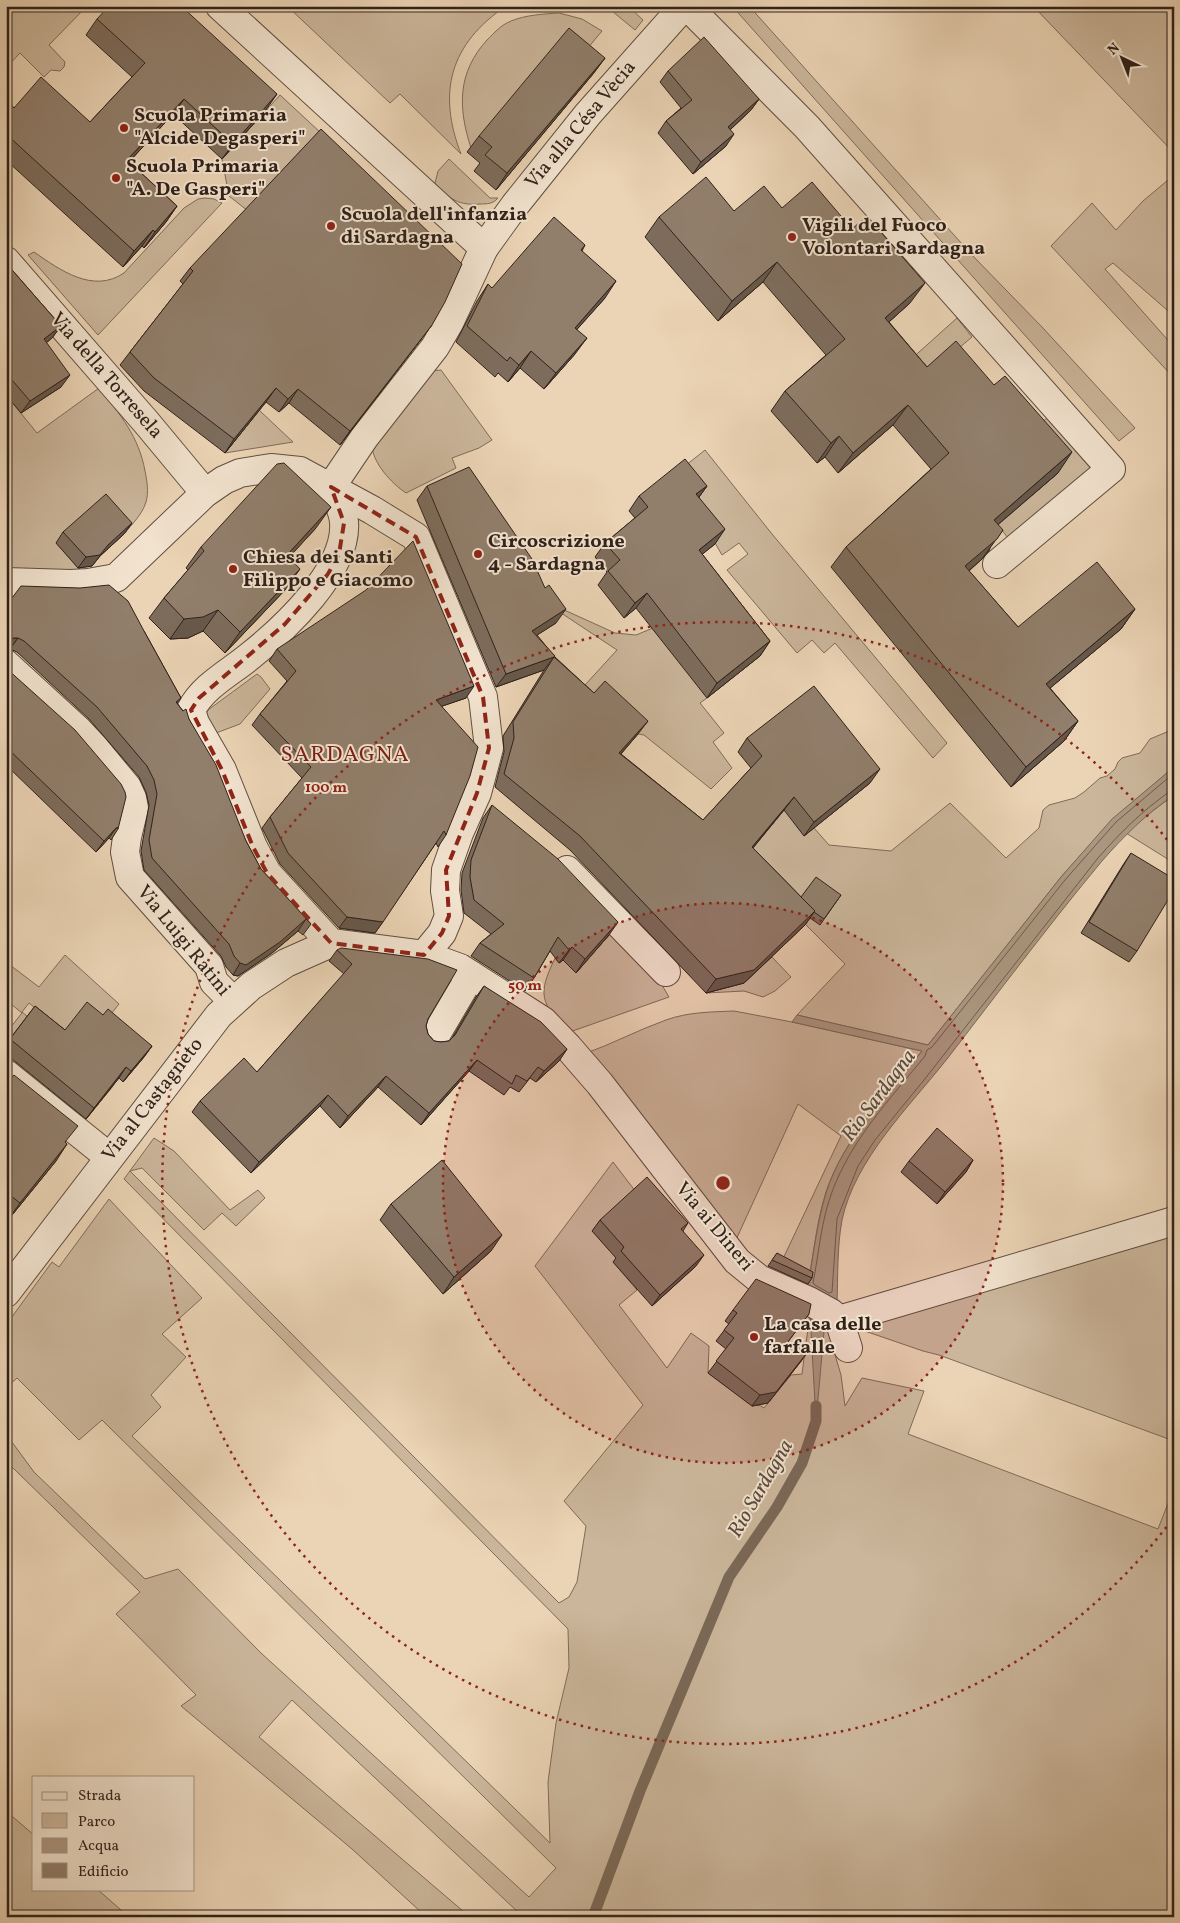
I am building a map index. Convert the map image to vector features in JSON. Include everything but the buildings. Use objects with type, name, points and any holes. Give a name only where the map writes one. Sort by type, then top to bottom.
[{"type":"street","points":[[220,6],[484,248]]},
{"type":"street","points":[[685,6],[808,127],[1111,469],[997,564]]},
{"type":"street","name":"Via alla Césa Vècia","points":[[331,487],[364,438],[435,347],[449,324],[484,248],[588,114],[685,6]]},
{"type":"street","name":"Via della Torresela","points":[[6,261],[205,493]]},
{"type":"street","points":[[6,582],[88,583],[116,578],[205,493],[224,480],[240,473],[271,468],[300,471],[372,510],[416,537],[483,696],[489,748],[477,793],[459,833],[446,870],[445,891],[448,916],[442,933],[424,955]]},
{"type":"street","points":[[331,487],[341,508],[344,523],[339,554],[328,574],[310,599],[285,624],[252,655],[199,698],[191,710],[195,723],[222,770],[253,847],[266,873],[331,943]]},
{"type":"street","name":"Via Luigi Ratini","points":[[6,664],[83,735],[126,787],[132,798],[134,808],[125,852],[130,877],[209,966],[214,982],[233,1002]]},
{"type":"street","points":[[477,793],[499,812]]},
{"type":"street","points":[[551,855],[666,972]]},
{"type":"street","name":"Via al Castagneto","points":[[6,1293],[214,1021],[251,986],[286,962],[331,943]]},
{"type":"street","name":"Via ai Dineri","points":[[331,943],[424,955],[460,968],[543,1021],[600,1084],[737,1261],[759,1279],[826,1311]]},
{"type":"street","points":[[434,1038],[471,975]]},
{"type":"street","points":[[6,1074],[109,1157]]},
{"type":"street","points":[[848,1348],[826,1311],[1174,1221]]},
{"type":"highlighted area","points":[[331,487],[416,537],[483,697],[489,748],[477,793],[446,870],[449,916],[442,933],[424,955],[331,943],[267,873],[253,847],[222,770],[191,710],[199,698],[285,624],[328,574],[339,554],[344,523]]},
{"type":"green space","points":[[6,6],[87,6],[49,45],[65,62],[64,67],[60,71],[51,70],[44,77],[20,53],[6,68]]},
{"type":"green space","points":[[287,6],[506,6],[472,36],[461,53],[454,71],[450,90],[450,110],[461,154],[400,94],[390,103]]},
{"type":"green space","points":[[602,6],[628,6],[643,20],[635,30],[612,11]]},
{"type":"green space","points":[[732,6],[749,6],[971,254],[1042,327],[1135,428],[1119,441]]},
{"type":"green space","points":[[1033,6],[1174,6],[1174,153]]},
{"type":"green space","points":[[559,13],[582,19],[602,31],[577,61],[471,148],[462,105],[465,78],[477,52],[492,35],[507,23],[529,16]]},
{"type":"green space","points":[[280,95],[321,133],[248,211],[229,196],[222,159]]},
{"type":"green space","points":[[449,159],[490,198],[498,198],[487,204],[466,204],[450,197],[435,183],[438,171]]},
{"type":"green space","points":[[1174,175],[1174,316],[1113,263],[1105,269],[1174,347],[1172,361],[1174,363],[1174,378],[1051,246],[1092,203],[1116,230],[1143,201]]},
{"type":"green space","points":[[198,199],[214,199],[222,203],[98,335],[28,255],[34,252],[55,266],[77,277],[101,281],[112,279],[124,273],[184,208]]},
{"type":"green space","points":[[957,318],[972,337],[913,387],[899,370]]},
{"type":"green space","points":[[441,370],[492,440],[479,448],[452,458],[456,468],[406,493],[394,484],[379,466],[372,446],[430,371]]},
{"type":"green space","points":[[99,388],[128,427],[138,447],[147,486],[147,498],[142,511],[124,534],[98,505],[56,543],[82,572],[6,570],[6,395],[37,433]]},
{"type":"green space","points":[[259,410],[293,442],[225,453]]},
{"type":"green space","points":[[1047,418],[1093,471],[1008,538],[998,525],[1058,473],[1026,436]]},
{"type":"green space","points":[[705,450],[772,534],[947,743],[933,758],[835,643],[824,653],[812,640],[797,653],[727,570],[748,554],[739,543],[722,555],[675,474]]},
{"type":"green space","points":[[540,599],[615,633],[636,635],[704,607],[707,698],[700,703],[724,733],[713,742],[732,768],[711,789],[644,735],[638,734],[585,685],[617,650]]},
{"type":"green space","points":[[257,674],[270,689],[240,724],[216,733],[205,715],[208,710]]},
{"type":"green space","points":[[1174,729],[1174,767],[1113,819],[1061,877],[928,1045],[797,1015],[845,964],[750,869],[725,801],[766,787],[814,828],[829,845],[891,851],[950,803],[1006,858],[1039,828],[1043,810],[1049,805],[1075,798],[1100,778],[1107,776],[1115,769],[1122,758],[1140,753],[1150,739]]},
{"type":"green space","points":[[1174,795],[1174,863],[1126,833]]},
{"type":"green space","points":[[612,932],[659,980],[669,997],[567,1033],[552,1013],[544,998],[549,971],[555,958],[559,963],[563,960],[576,972]]},
{"type":"green space","points":[[65,955],[119,1004],[104,1023],[79,1045],[29,1003],[22,1012],[113,1086],[83,1123],[6,1060],[6,1033],[22,1013],[6,1000],[6,962],[39,987]]},
{"type":"green space","points":[[772,957],[791,977],[775,991],[763,997],[744,991],[706,993],[744,983]]},
{"type":"green space","points":[[734,1011],[922,1051],[855,1135],[834,1172],[820,1213],[809,1278],[781,1263],[841,1136],[798,1104],[735,1242],[584,1054],[674,1017]]},
{"type":"green space","points":[[154,1138],[174,1151],[230,1210],[258,1190],[265,1198],[236,1226],[222,1213],[204,1230],[142,1168],[130,1171],[559,1603],[569,1597],[577,1582],[586,1526],[564,1501],[643,1405],[535,1266],[613,1162],[636,1192],[616,1259],[613,1262],[637,1290],[619,1305],[667,1368],[691,1333],[709,1346],[708,1373],[752,1406],[759,1405],[764,1408],[791,1375],[802,1374],[810,1313],[825,1321],[841,1375],[845,1406],[862,1378],[924,1391],[908,1434],[1158,1529],[1174,1488],[1174,1917],[515,1917],[519,1913],[292,1700],[259,1737],[470,1917],[419,1917],[421,1912],[352,1849],[181,1706],[196,1695],[116,1614],[140,1592],[12,1467],[6,1458],[6,1434],[34,1472],[145,1579],[178,1569],[261,1653],[529,1897],[556,1868],[102,1420],[79,1440],[17,1378],[6,1388],[6,1325],[52,1262],[59,1267],[109,1199],[202,1298],[162,1334],[186,1357],[151,1395],[161,1407],[132,1436],[550,1843],[548,1782],[556,1723],[569,1668],[568,1629],[124,1179]]},
{"type":"green space","points":[[1174,1236],[1174,1441],[939,1355],[856,1328]]},
{"type":"green space","points":[[6,1811],[32,1833],[32,1890],[98,1890],[129,1917],[6,1917]]},
{"type":"water","points":[[1174,767],[1174,795],[1136,826],[1102,861],[871,1155],[849,1197],[842,1220],[838,1251],[837,1303],[808,1287],[820,1216],[826,1193],[843,1154],[867,1118],[922,1051],[792,1022],[797,1015],[928,1045],[1061,877],[1112,819]]},
{"type":"water","points":[[810,1313],[825,1321],[816,1421]]},
{"type":"waterway","name":"Rio Sardagna","points":[[593,1917],[640,1791],[729,1577],[777,1507],[802,1463],[816,1421],[816,1406]]},
{"type":"place","name":"Scuola Primaria \"Alcide Degasperi\"","points":[[124,128]]},
{"type":"place","name":"Scuola Primaria \"A. De Gasperi\"","points":[[116,178]]},
{"type":"place","name":"Scuola dell'infanzia di Sardagna","points":[[331,226]]},
{"type":"place","name":"Vigili del Fuoco Volontari Sardagna","points":[[792,237]]},
{"type":"place","name":"Circoscrizione 4 - Sardagna","points":[[478,554]]},
{"type":"place","name":"Chiesa dei Santi Filippo e Giacomo","points":[[233,569]]},
{"type":"place","name":"La casa delle farfalle","points":[[754,1337]]},
{"type":"district","name":"SARDAGNA","points":[[345,755]]}]
